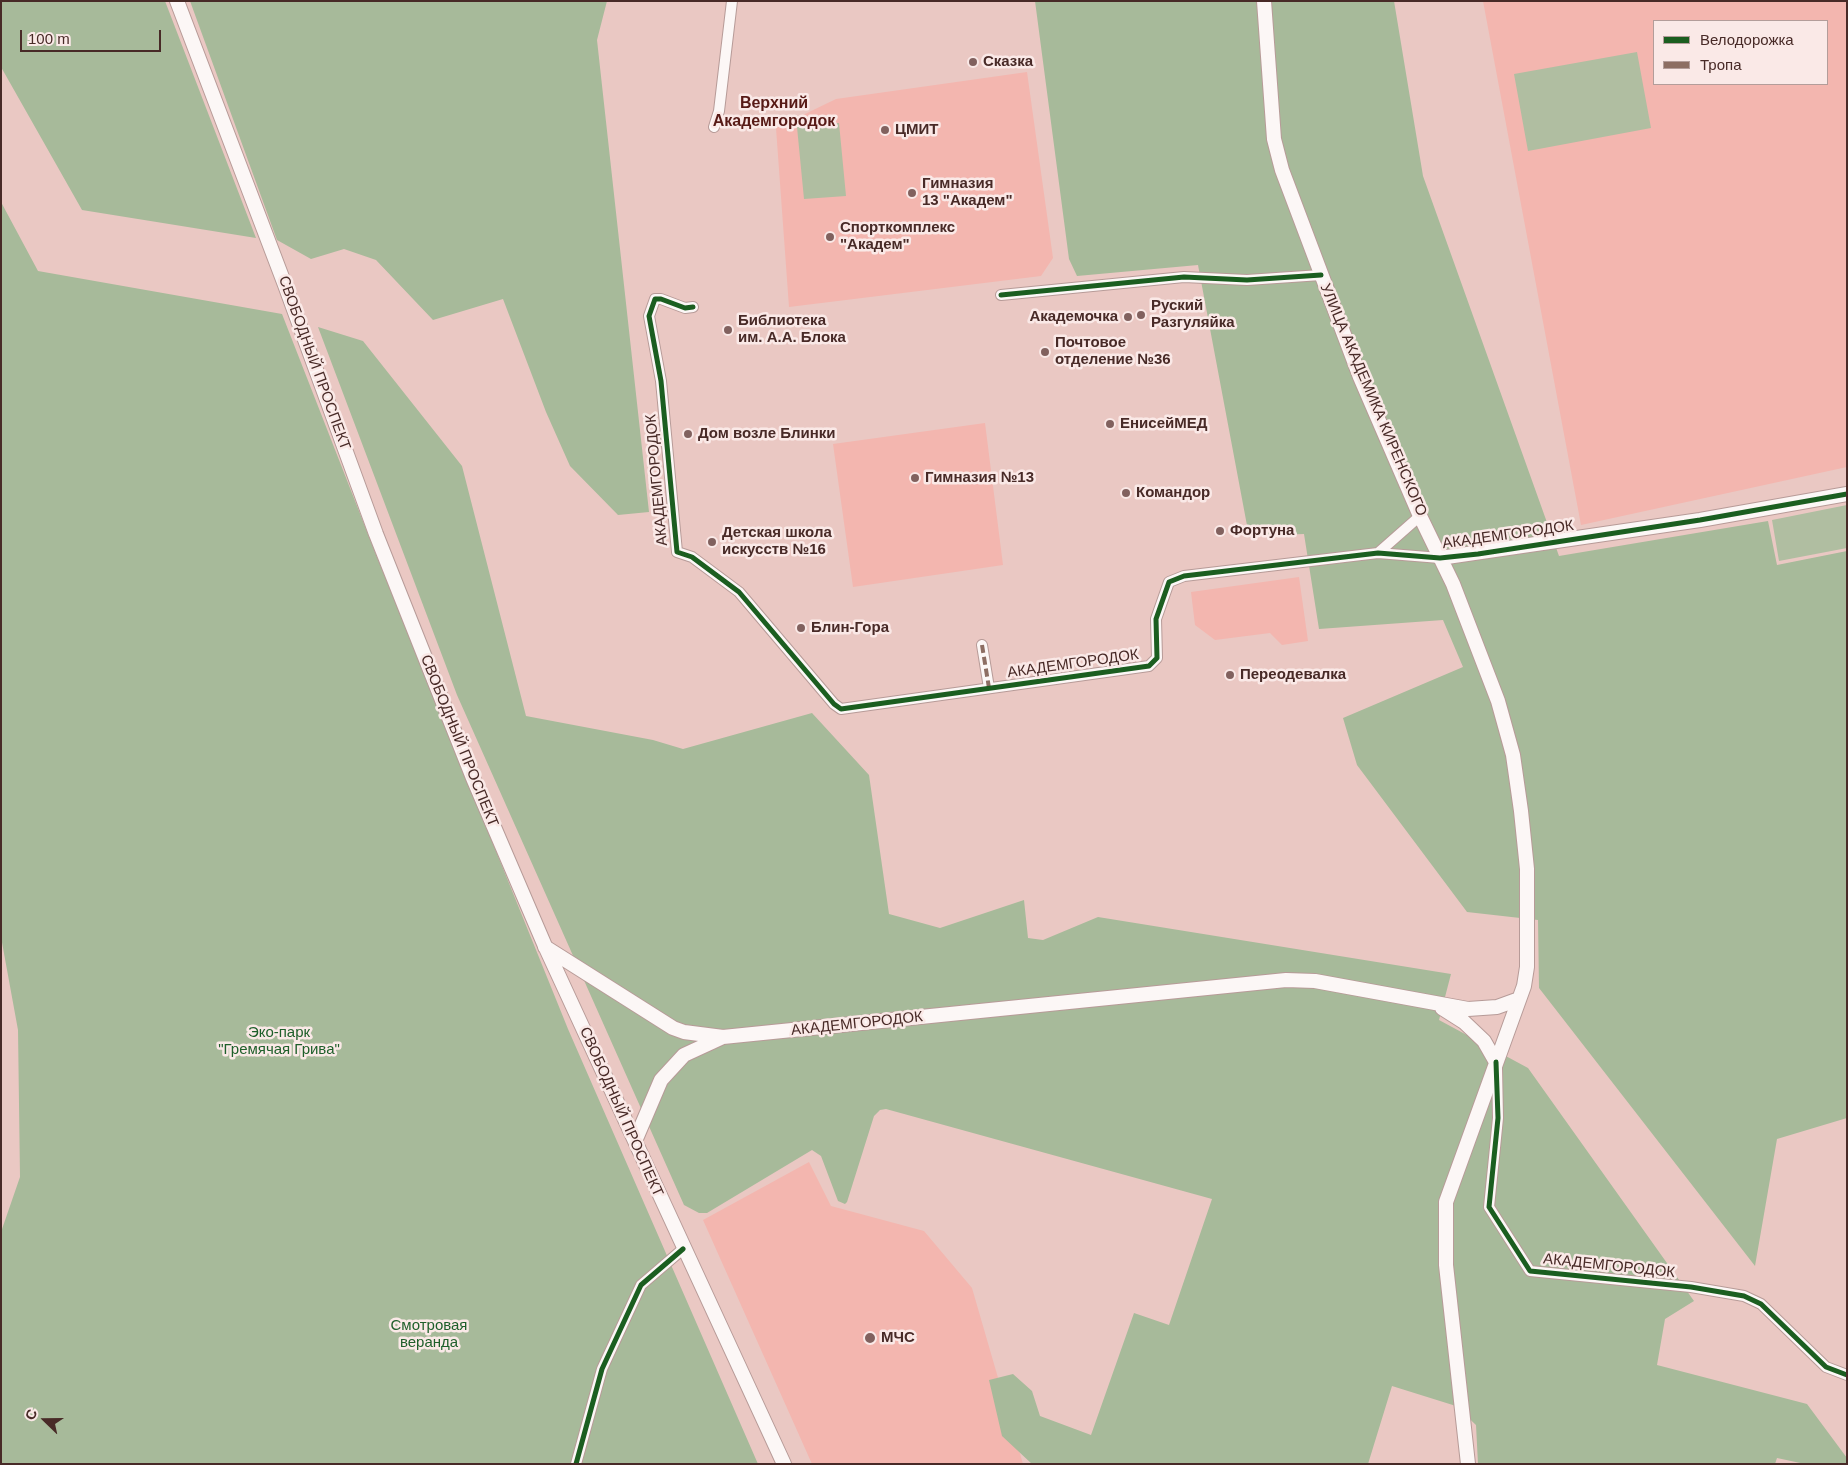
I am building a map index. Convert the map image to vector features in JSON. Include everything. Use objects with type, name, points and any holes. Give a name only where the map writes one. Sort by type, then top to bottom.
[{"type":"main road","name":"СВОБОДНЫЙ ПРОСПЕКТ","points":[[177,1],[285,285],[376,534],[473,778],[545,946],[683,1249],[784,1464]]},
{"type":"main road","name":"УЛИЦА АКАДЕМИКА КИРЕНСКОГО","points":[[1264,1],[1274,139],[1282,170],[1382,432],[1466,617],[1498,701],[1514,755],[1527,869],[1527,967],[1524,986],[1446,1202],[1446,1266],[1468,1464]]},
{"type":"main road","name":"АКАДЕМГОРОДОК","points":[[1440,558],[1700,520],[1847,494]]},
{"type":"main road","points":[[545,946],[673,1028],[684,1032],[723,1037]]},
{"type":"main road","name":"АКАДЕМГОРОДОК","points":[[723,1037],[1286,980],[1315,981],[1437,1005],[1480,1009],[1497,1007],[1519,999]]},
{"type":"main road","points":[[1437,1005],[1464,1022],[1484,1041],[1496,1062]]},
{"type":"main road","points":[[635,1141],[661,1080],[684,1055],[723,1037]]},
{"type":"street","points":[[714,127],[719,111],[732,1]]},
{"type":"street","points":[[1001,295],[1184,277],[1247,280],[1321,275]]},
{"type":"street","name":"АКАДЕМГОРОДОК","points":[[692,307],[685,308],[661,299],[655,299],[649,316],[660,381],[676,552],[692,557],[739,592],[834,704],[841,709],[1149,666],[1157,658],[1156,619],[1169,582],[1184,576],[1378,553],[1440,558]]},
{"type":"street","points":[[1378,553],[1420,516]]},
{"type":"street","name":"АКАДЕМГОРОДОК","points":[[982,645],[989,688]]},
{"type":"street","name":"АКАДЕМГОРОДОК","points":[[1496,1062],[1498,1118],[1489,1207],[1530,1271],[1691,1287],[1744,1296],[1761,1304],[1826,1367],[1847,1375]]},
{"type":"street","points":[[576,1464],[602,1369],[641,1285],[683,1249]]},
{"type":"shaded area","points":[[1483,1],[1847,1],[1847,467],[1581,525]]},
{"type":"shaded area","name":"Гимназия 13 \"Академ\"","points":[[1027,72],[1053,258],[1041,276],[789,307],[776,128],[836,99]]},
{"type":"shaded area","name":"Гимназия №13","points":[[985,423],[1003,565],[853,587],[833,444]]},
{"type":"shaded area","points":[[1299,577],[1308,641],[1282,645],[1270,633],[1215,640],[1195,625],[1191,592]]},
{"type":"shaded area","name":"МЧС","points":[[809,1162],[831,1206],[924,1231],[972,1288],[1023,1464],[812,1464],[703,1220]]},
{"type":"green space","points":[[1,1],[165,1],[256,238],[82,210],[1,67]]},
{"type":"green space","points":[[190,1],[607,1],[597,40],[649,512],[618,515],[570,466],[546,412],[503,299],[433,320],[376,260],[344,249],[311,259],[277,240]]},
{"type":"green space","points":[[1035,1],[1394,1],[1423,176],[1559,556],[1768,521],[1777,565],[1847,551],[1847,1118],[1777,1139],[1755,1266],[1539,988],[1538,920],[1467,912],[1357,765],[1343,718],[1463,667],[1443,620],[1319,629],[1304,534],[1249,536],[1198,265],[1077,276],[1069,259]]},
{"type":"green space","points":[[1637,52],[1651,128],[1528,151],[1514,74]]},
{"type":"green space","points":[[839,123],[846,196],[804,199],[797,127]]},
{"type":"green space","name":"Эко-парк \"Гремячая Грива\"","points":[[1,202],[38,271],[282,314],[375,552],[568,1029],[758,1464],[1,1464],[1,1232],[20,1177],[18,1030],[1,937]]},
{"type":"green space","points":[[318,327],[363,341],[462,466],[526,716],[653,740],[683,749],[812,713],[869,775],[889,914],[940,928],[1024,900],[1028,938],[1043,940],[1098,917],[1451,974],[1439,1020],[1528,1068],[1694,1301],[1665,1319],[1657,1365],[1807,1404],[1847,1458],[1847,1464],[1805,1464],[1777,1458],[1775,1464],[1478,1464],[1476,1425],[1456,1406],[1392,1386],[1368,1464],[1032,1464],[1002,1436],[989,1380],[1013,1374],[1032,1391],[1040,1416],[1091,1435],[1134,1313],[1169,1325],[1212,1199],[886,1109],[880,1110],[874,1116],[845,1204],[838,1201],[821,1156],[812,1150],[707,1213],[699,1213],[684,1205],[457,695]]},
{"type":"green space","points":[[1847,505],[1847,548],[1779,561],[1772,520]]},
{"type":"marked path","points":[[982,645],[989,688]]},
{"type":"cycle path","points":[[1001,295],[1184,277],[1247,280],[1321,275]]},
{"type":"cycle path","points":[[693,307],[685,308],[661,299],[655,299],[649,316],[661,381],[677,552],[692,557],[739,592],[834,704],[841,709],[1149,666],[1157,658],[1156,619],[1169,582],[1184,576],[1378,553],[1440,558],[1478,554],[1700,520],[1847,494]]},
{"type":"cycle path","points":[[1496,1062],[1498,1118],[1489,1207],[1530,1271],[1691,1287],[1744,1296],[1761,1304],[1826,1367],[1847,1375]]},
{"type":"cycle path","points":[[576,1464],[602,1369],[641,1285],[683,1249]]},
{"type":"place","name":"Сказка","points":[[973,62]]},
{"type":"place","name":"ЦМИТ","points":[[885,130]]},
{"type":"place","name":"Гимназия 13 \"Академ\"","points":[[912,193]]},
{"type":"place","name":"Спорткомплекс \"Академ\"","points":[[830,237]]},
{"type":"place","name":"Руский Разгуляйка","points":[[1141,315]]},
{"type":"place","name":"Академочка","points":[[1128,317]]},
{"type":"place","name":"Библиотека им. А.А. Блока","points":[[728,330]]},
{"type":"place","name":"Почтовое отделение №36","points":[[1045,352]]},
{"type":"place","name":"ЕнисейМЕД","points":[[1110,424]]},
{"type":"place","name":"Дом возле Блинки","points":[[688,434]]},
{"type":"place","name":"Гимназия №13","points":[[915,478]]},
{"type":"place","name":"Командор","points":[[1126,493]]},
{"type":"place","name":"Фортуна","points":[[1220,531]]},
{"type":"place","name":"Детская школа искусств №16","points":[[712,542]]},
{"type":"place","name":"Блин-Гора","points":[[801,628]]},
{"type":"place","name":"Переодевалка","points":[[1230,675]]},
{"type":"place","name":"МЧС","points":[[870,1338]]},
{"type":"district","name":"Верхний Академгородок","points":[[774,113]]},
{"type":"park label","name":"Смотровая веранда","points":[[429,1334]]}]
